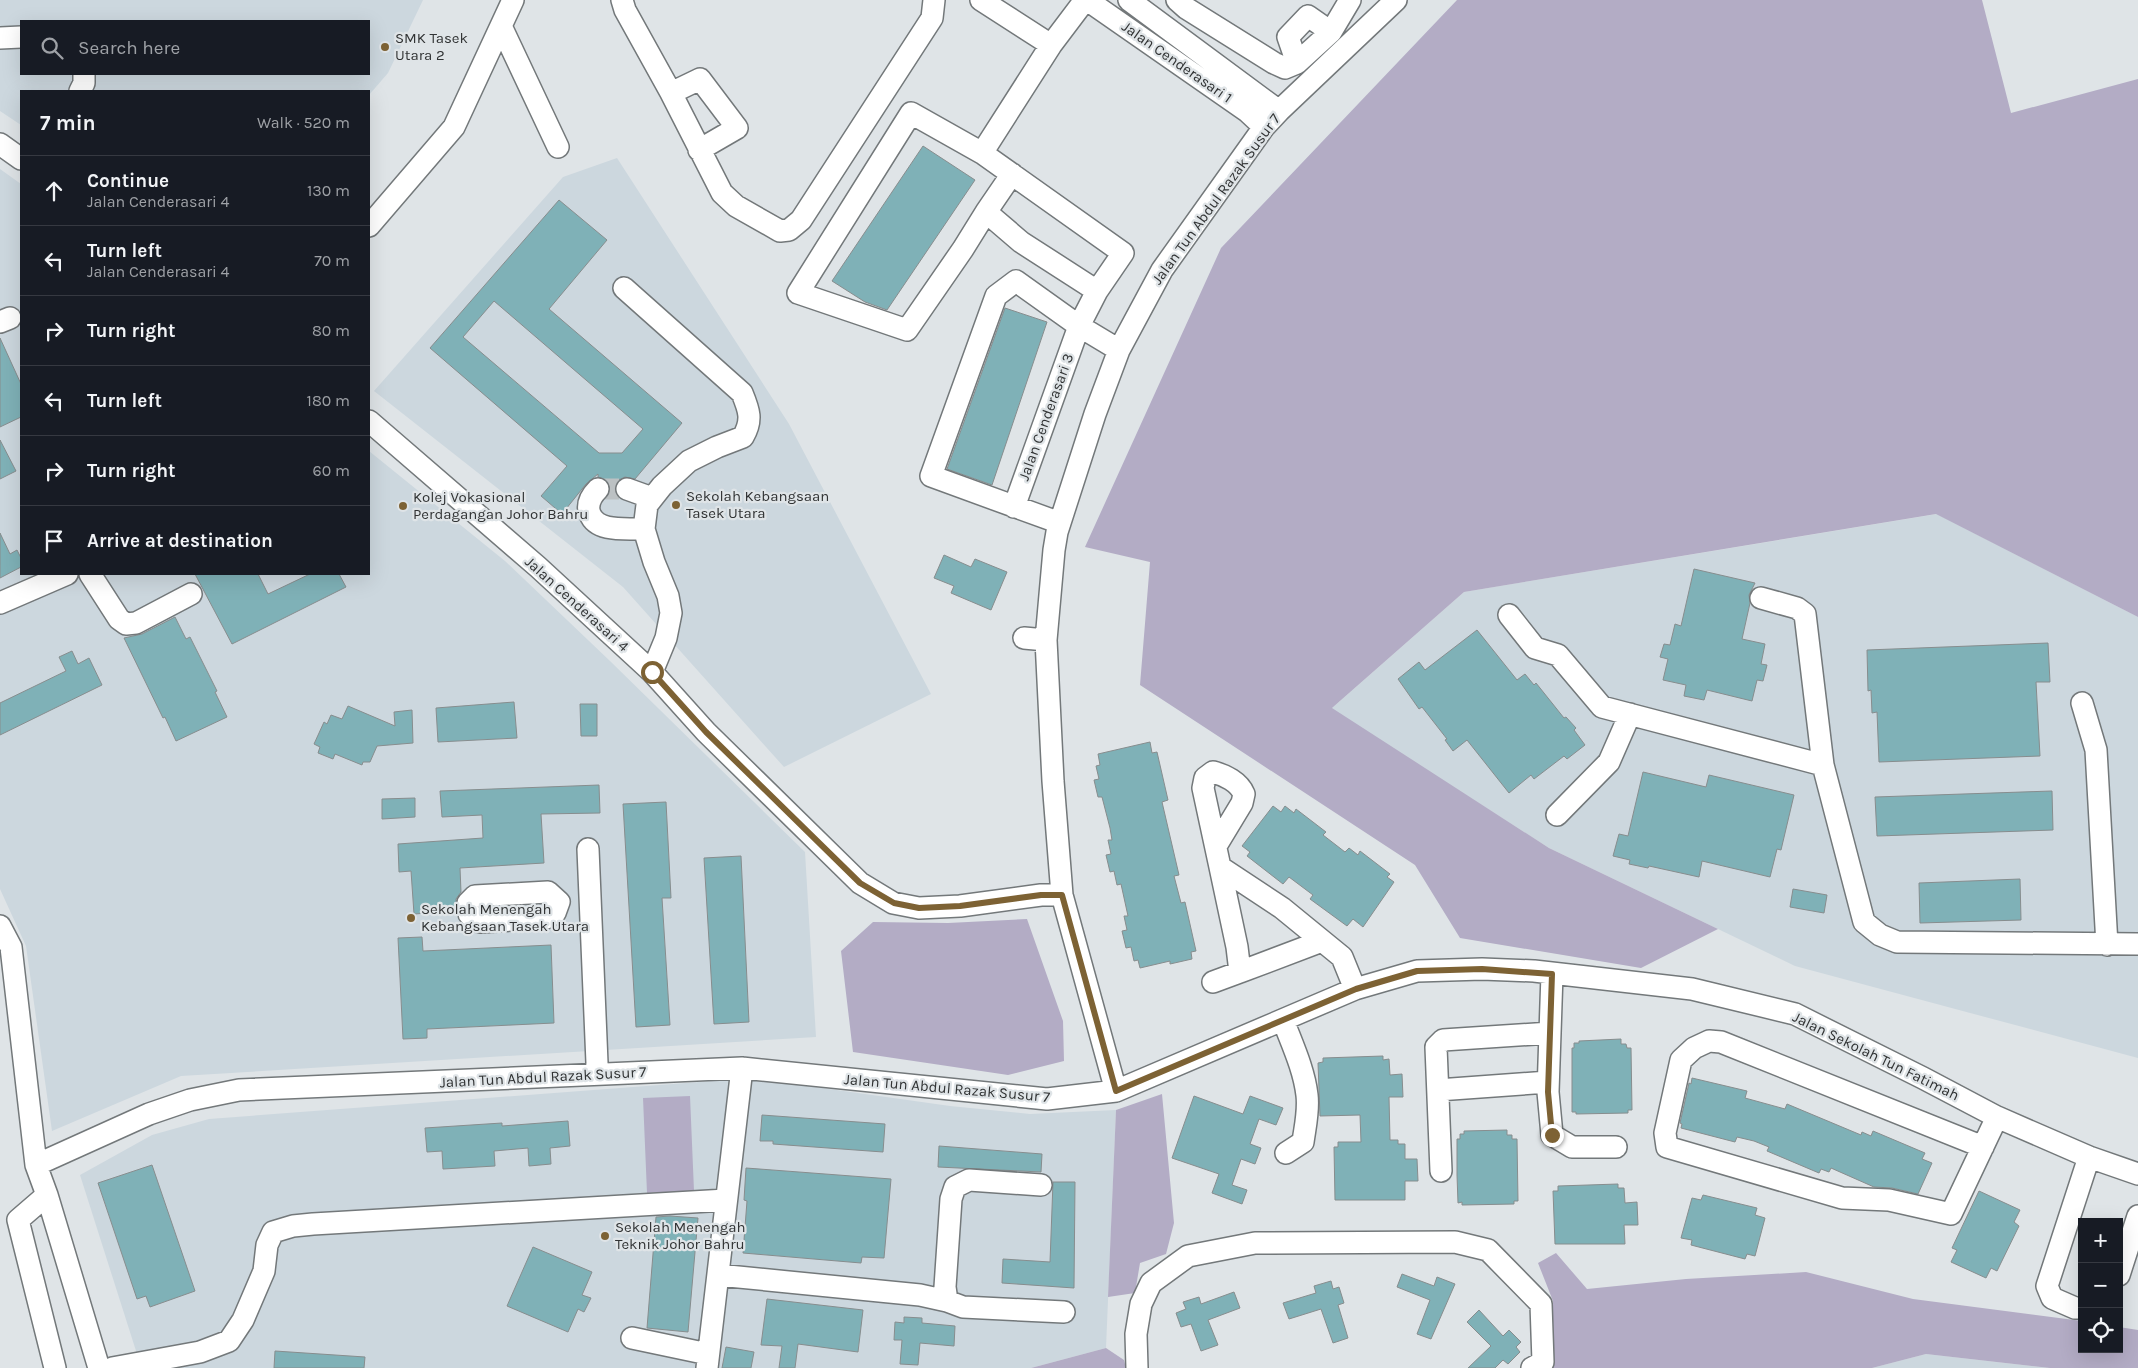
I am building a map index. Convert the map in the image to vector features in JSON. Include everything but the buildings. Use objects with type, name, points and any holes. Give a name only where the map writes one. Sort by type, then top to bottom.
[{"type":"street","points":[[370,225],[454,127],[513,0]]},
{"type":"street","points":[[622,0],[624,10],[671,94],[722,193],[736,206],[780,231],[789,230],[801,220],[932,18],[934,0]]},
{"type":"street","points":[[981,0],[1050,45]]},
{"type":"street","points":[[982,153],[1050,45],[1086,0]]},
{"type":"street","name":"Jalan Cenderasari 1","points":[[1086,0],[1248,112],[1264,127]]},
{"type":"street","name":"Jalan Cenderasari 1","points":[[1129,0],[1278,111]]},
{"type":"street","points":[[1177,0],[1186,8],[1285,68],[1297,63],[1331,32],[1350,0]]},
{"type":"street","name":"Jalan Tun Abdul Razak Susur 7","points":[[36,1165],[149,1114],[190,1100],[239,1090],[742,1068],[1047,1099],[1116,1091],[1062,895],[1053,780],[1046,640],[1057,535],[1095,414],[1119,350],[1162,270],[1264,127],[1278,111],[1396,0]]},
{"type":"street","points":[[501,26],[558,147]]},
{"type":"street","points":[[0,38],[20,37]]},
{"type":"street","points":[[80,90],[84,83],[84,75]]},
{"type":"street","points":[[671,94],[700,79],[737,128],[699,150]]},
{"type":"street","points":[[911,113],[982,153],[1012,174],[907,330],[798,293],[911,113]]},
{"type":"street","points":[[0,144],[20,158]]},
{"type":"street","name":"Jalan Cenderasari 3","points":[[1012,174],[1123,253],[1097,291],[1079,326],[1014,507]]},
{"type":"street","points":[[986,212],[1021,242],[1097,291]]},
{"type":"street","points":[[1057,535],[1014,507],[931,476],[996,296],[1016,281],[1079,326],[1119,350]]},
{"type":"street","points":[[624,288],[742,393],[749,410],[749,427],[743,438],[717,447],[689,461],[662,486],[647,505],[644,529],[654,562],[668,596],[671,613],[666,638],[652,672]]},
{"type":"street","name":"Jalan Cenderasari 4","points":[[370,422],[538,567],[652,672],[706,732],[860,883],[894,903],[919,908],[960,906],[1041,895],[1062,895]]},
{"type":"street","points":[[598,489],[591,497],[588,510],[591,518],[597,524],[644,529]]},
{"type":"street","points":[[626,489],[652,498]]},
{"type":"street","points":[[0,603],[65,575]]},
{"type":"street","points":[[91,575],[119,619],[126,624],[136,623],[191,594]]},
{"type":"street","points":[[1761,598],[1797,608],[1804,614],[1823,765],[1864,922],[1880,936],[1897,942],[2138,944]]},
{"type":"street","points":[[1509,615],[1535,648],[1558,655],[1602,707],[1823,765]]},
{"type":"street","points":[[1024,638],[1046,640]]},
{"type":"street","points":[[2082,703],[2096,750],[2107,945]]},
{"type":"street","points":[[1557,815],[1609,762],[1630,714]]},
{"type":"street","points":[[1216,846],[1237,947],[1240,972]]},
{"type":"street","points":[[588,849],[598,1063],[596,1074]]},
{"type":"street","points":[[1220,867],[1282,908],[1342,957],[1356,989]]},
{"type":"street","points":[[559,902],[590,901]]},
{"type":"street","points":[[0,926],[11,947],[36,1165],[47,1195],[99,1368]]},
{"type":"street","points":[[1213,982],[1322,941]]},
{"type":"street","name":"Jalan Sekolah Tun Fatimah","points":[[1116,1091],[1356,989],[1417,971],[1482,969],[1552,974],[1692,989],[1795,1014],[1997,1117],[2089,1157],[2138,1174]]},
{"type":"street","points":[[1552,974],[1548,1082],[1549,1124],[1552,1135],[1572,1147],[1616,1146]]},
{"type":"street","points":[[1283,1020],[1300,1064],[1307,1095],[1303,1142],[1286,1153]]},
{"type":"street","points":[[1441,1171],[1436,1048],[1443,1040],[1550,1033]]},
{"type":"street","points":[[1983,1147],[1721,1042],[1709,1041],[1694,1048],[1681,1060],[1665,1133],[1667,1147],[1842,1198],[1889,1200],[1951,1214],[1983,1147],[1997,1117]]},
{"type":"street","points":[[632,1338],[708,1361],[742,1068]]},
{"type":"street","points":[[1438,1090],[1548,1082]]},
{"type":"street","points":[[2078,1308],[2052,1298],[2047,1286],[2089,1157]]},
{"type":"street","points":[[947,1301],[945,1287],[951,1199],[954,1187],[969,1180],[1041,1185]]},
{"type":"street","points":[[47,1195],[18,1220],[56,1368]]},
{"type":"street","points":[[112,1368],[200,1352],[229,1341],[243,1320],[264,1271],[267,1245],[273,1232],[292,1226],[726,1200]]},
{"type":"street","points":[[2123,1263],[2138,1216]]},
{"type":"street","points":[[1137,1368],[1136,1334],[1141,1304],[1151,1283],[1188,1256],[1255,1243],[1455,1242],[1488,1250],[1541,1304],[1543,1362],[1532,1368]]},
{"type":"street","points":[[718,1275],[920,1296],[947,1301],[964,1307],[1064,1312]]},
{"type":"shaded area","name":"SMK Tasek Utara 2","points":[[0,0],[423,0],[388,73],[370,94],[370,90],[20,90],[20,124],[0,111]]},
{"type":"shaded area","points":[[1457,0],[1982,0],[2011,113],[2138,79],[2138,617],[1936,514],[1464,592],[1332,708],[1549,848],[1718,929],[1641,968],[1460,938],[1415,865],[1140,685],[1150,562],[1085,547],[1221,248]]},
{"type":"shaded area","name":"Sekolah Kebangsaan Tasek Utara","points":[[617,158],[789,424],[931,694],[784,767],[623,587],[374,391],[563,177]]},
{"type":"shaded area","name":"Sekolah Menengah Kebangsaan Tasek Utara","points":[[0,169],[20,183],[20,575],[370,575],[370,452],[505,561],[805,852],[816,1037],[181,1076],[52,1131],[26,946],[0,889]]},
{"type":"shaded area","points":[[1937,514],[2138,617],[2138,1058],[1795,966],[1549,848],[1331,709],[1464,592]]},
{"type":"shaded area","points":[[1027,919],[1063,1021],[1064,1061],[1008,1075],[853,1052],[841,951],[873,922],[948,923]]},
{"type":"shaded area","name":"Sekolah Menengah Teknik Johor Bahru","points":[[752,1078],[950,1106],[1030,1114],[1116,1110],[1106,1348],[1031,1368],[139,1368],[137,1354],[80,1175],[152,1135],[209,1119]]},
{"type":"shaded area","points":[[1162,1094],[1174,1223],[1166,1254],[1140,1263],[1135,1293],[1108,1297],[1116,1110]]},
{"type":"shaded area","points":[[690,1096],[694,1191],[647,1193],[643,1098]]},
{"type":"shaded area","points":[[1556,1253],[1587,1289],[1686,1279],[1806,1272],[1913,1299],[2078,1320],[2078,1353],[2123,1353],[2123,1328],[2138,1330],[2138,1368],[2050,1368],[1926,1354],[1872,1368],[1549,1368],[1553,1301],[1538,1263]]},
{"type":"shaded area","points":[[1106,1348],[1124,1360],[1126,1368],[1031,1368]]},
{"type":"shaded area","points":[[1926,1354],[2050,1368],[1872,1368]]},
{"type":"tunnel","points":[[598,489],[627,489]]},
{"type":"place","name":"SMK Tasek Utara 2","points":[[385,47]]},
{"type":"place","name":"Sekolah Kebangsaan Tasek Utara","points":[[676,505]]},
{"type":"place","name":"Kolej Vokasional Perdagangan Johor Bahru","points":[[403,506]]},
{"type":"place","name":"Sekolah Menengah Kebangsaan Tasek Utara","points":[[411,918]]},
{"type":"place","name":"Sekolah Menengah Teknik Johor Bahru","points":[[605,1236]]},
{"type":"route","points":[[652,672],[706,732],[860,883],[894,903],[919,908],[960,906],[1041,895],[1062,895],[1116,1091],[1356,989],[1417,971],[1482,969],[1534,971],[1552,974],[1548,1092],[1549,1124],[1552,1135]]}]
